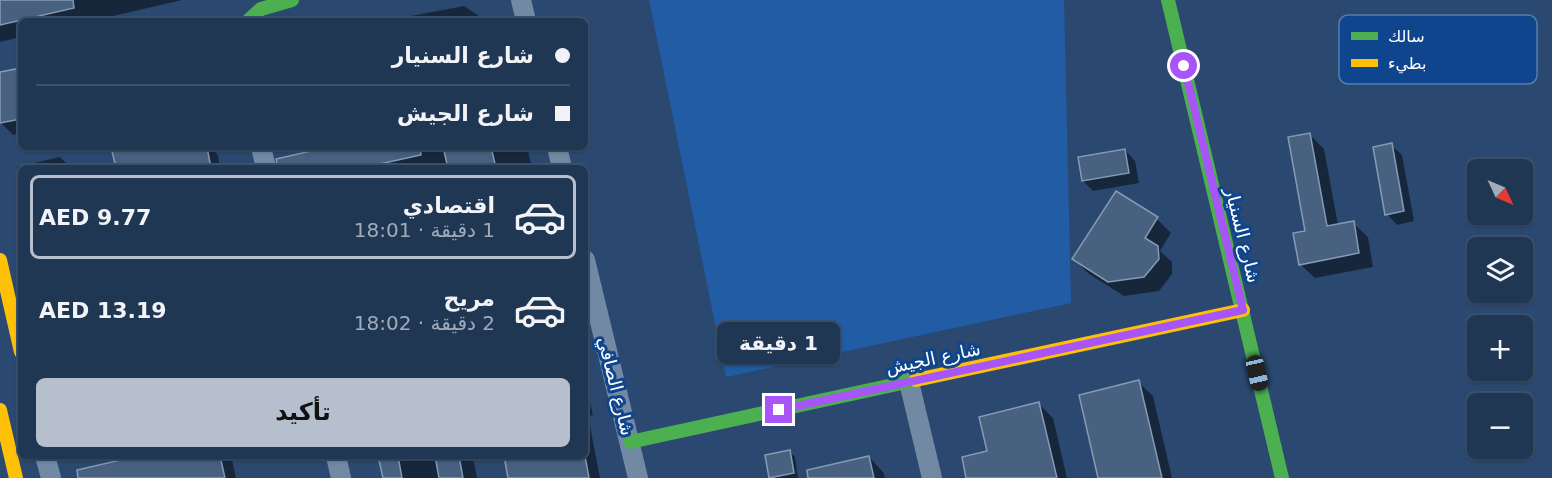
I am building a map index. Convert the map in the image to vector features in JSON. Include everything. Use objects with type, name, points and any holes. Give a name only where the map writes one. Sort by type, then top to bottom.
[{"type":"street","points":[[251,18],[261,9],[292,0]]},
{"type":"street","points":[[520,0],[525,18]]},
{"type":"street","name":"شارع السنيار","points":[[1168,0],[1281,478]]},
{"type":"street","points":[[262,150],[265,165]]},
{"type":"street","points":[[558,150],[561,165]]},
{"type":"street","points":[[0,260],[18,339]]},
{"type":"street","name":"شارع الصافي","points":[[588,272],[638,478]]},
{"type":"street","name":"شارع الجيش","points":[[630,442],[1243,310]]},
{"type":"street","points":[[909,382],[932,478]]},
{"type":"street","points":[[0,410],[16,478]]},
{"type":"street","points":[[46,459],[51,478]]},
{"type":"street","points":[[337,459],[341,478]]},
{"type":"shaded area","points":[[649,0],[1064,0],[1071,303],[726,377]]},
{"type":"building","points":[[0,0],[73,0],[74,8],[30,18],[18,18],[18,21],[0,25]]},
{"type":"building","points":[[18,69],[18,120],[0,123],[0,72]]},
{"type":"building","points":[[1310,133],[1327,226],[1354,221],[1359,253],[1299,265],[1293,233],[1305,231],[1288,137]]},
{"type":"building","points":[[1392,143],[1404,211],[1385,215],[1373,147]]},
{"type":"building","points":[[1125,149],[1129,173],[1082,181],[1078,157]]},
{"type":"building","points":[[112,150],[208,150],[210,165],[115,165]]},
{"type":"building","points":[[315,150],[420,150],[421,155],[375,165],[277,165],[276,159]]},
{"type":"building","points":[[444,150],[492,150],[495,165],[447,165]]},
{"type":"building","points":[[1116,191],[1158,217],[1145,238],[1158,246],[1159,259],[1144,277],[1108,282],[1072,259]]},
{"type":"building","points":[[1139,380],[1162,478],[1098,478],[1079,395]]},
{"type":"building","points":[[1039,402],[1057,478],[966,478],[962,457],[987,451],[979,417]]},
{"type":"building","points":[[790,450],[794,473],[769,478],[765,455]]},
{"type":"building","points":[[869,456],[874,478],[808,478],[807,470]]},
{"type":"building","points":[[125,459],[221,459],[225,478],[78,478],[77,470]]},
{"type":"building","points":[[379,459],[399,459],[402,478],[383,478]]},
{"type":"building","points":[[436,459],[460,459],[463,478],[439,478]]},
{"type":"building","points":[[505,459],[586,459],[589,478],[508,478]]},
{"type":"traffic: fast","points":[[251,18],[261,9],[292,0]]},
{"type":"traffic: fast","points":[[1168,0],[1282,478]]},
{"type":"traffic: fast","points":[[630,442],[916,380]]},
{"type":"traffic: slow","points":[[0,260],[18,339]]},
{"type":"traffic: slow","points":[[916,380],[1243,310]]},
{"type":"traffic: slow","points":[[0,410],[16,478]]},
{"type":"route","points":[[779,410],[1243,310],[1184,66]]}]
